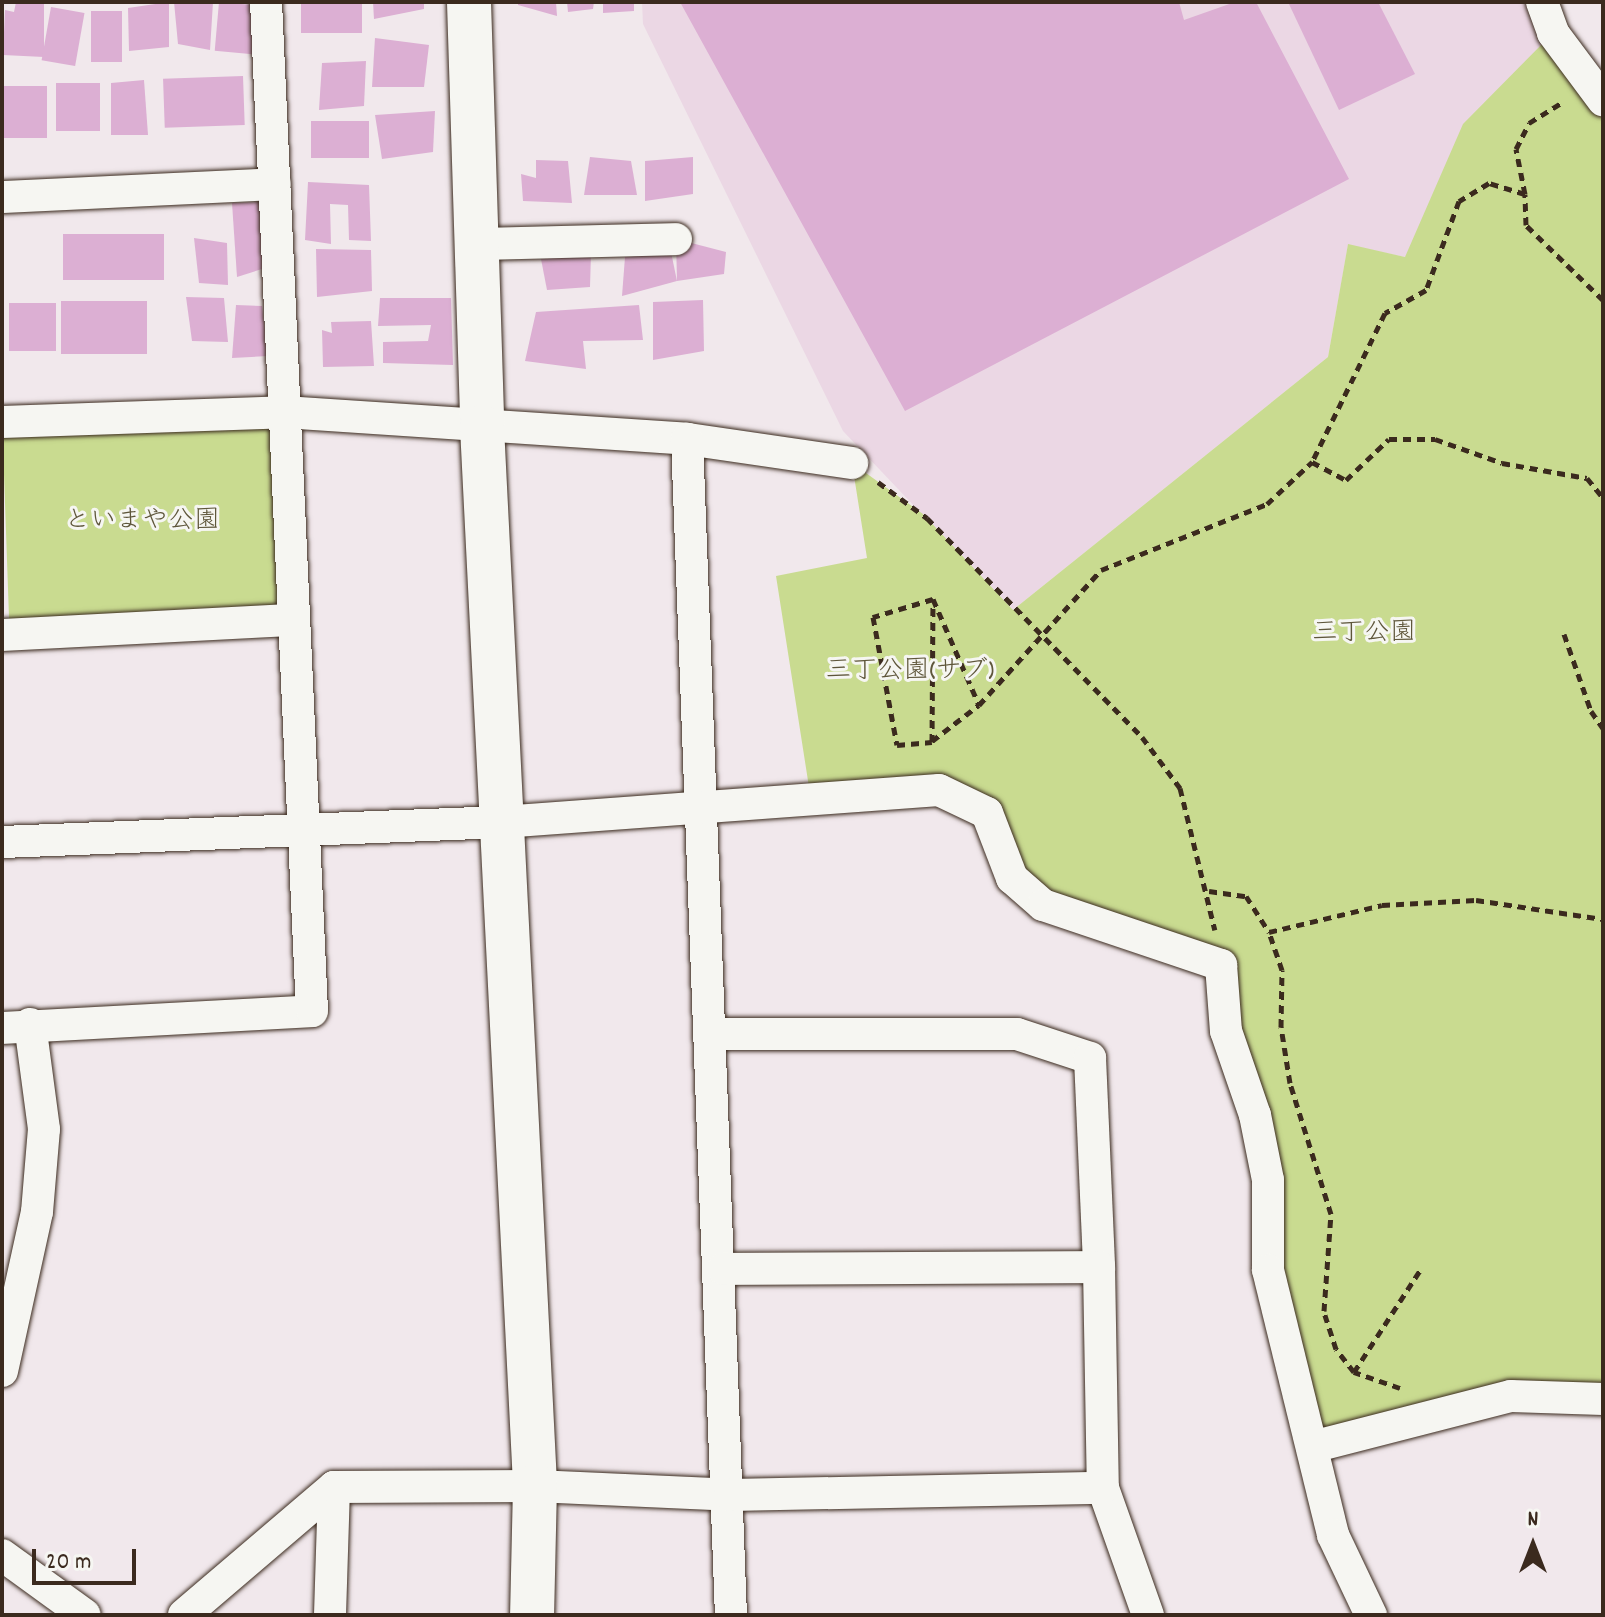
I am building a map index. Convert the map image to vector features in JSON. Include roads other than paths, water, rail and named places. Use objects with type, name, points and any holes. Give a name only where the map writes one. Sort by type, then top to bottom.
[{"type":"street","points":[[2,1371],[37,1212],[44,1129],[16,1026],[312,1011],[266,2]]},
{"type":"street","points":[[469,2],[482,427],[535,1486],[532,1615]]},
{"type":"street","points":[[1542,2],[1553,33],[1596,94]]},
{"type":"street","points":[[2,197],[275,184]]},
{"type":"street","points":[[477,244],[676,239]]},
{"type":"street","points":[[2,422],[284,412],[687,439],[852,463]]},
{"type":"street","points":[[687,439],[723,1269],[731,1615]]},
{"type":"street","points":[[2,635],[293,620]]},
{"type":"street","points":[[2,842],[502,822],[704,810],[939,790],[987,813],[1012,878],[1043,905],[1221,965],[1226,1031],[1255,1115],[1268,1180],[1268,1270],[1333,1535],[1371,1615]]},
{"type":"street","points":[[714,1034],[1017,1034],[1090,1058],[1099,1267],[1103,1488],[1148,1615]]},
{"type":"street","points":[[723,1269],[1099,1267]]},
{"type":"street","points":[[1312,1447],[1511,1396],[1603,1399]]},
{"type":"street","points":[[184,1615],[334,1487],[535,1486],[730,1495],[1103,1488]]},
{"type":"street","points":[[330,1615],[334,1487]]},
{"type":"street","points":[[2,1555],[85,1615]]},
{"type":"park label","name":"といまや公園","points":[[142,522]]},
{"type":"park label","name":"三丁公園","points":[[1364,634]]},
{"type":"park label","name":"三丁公園(サブ)","points":[[910,672]]}]
